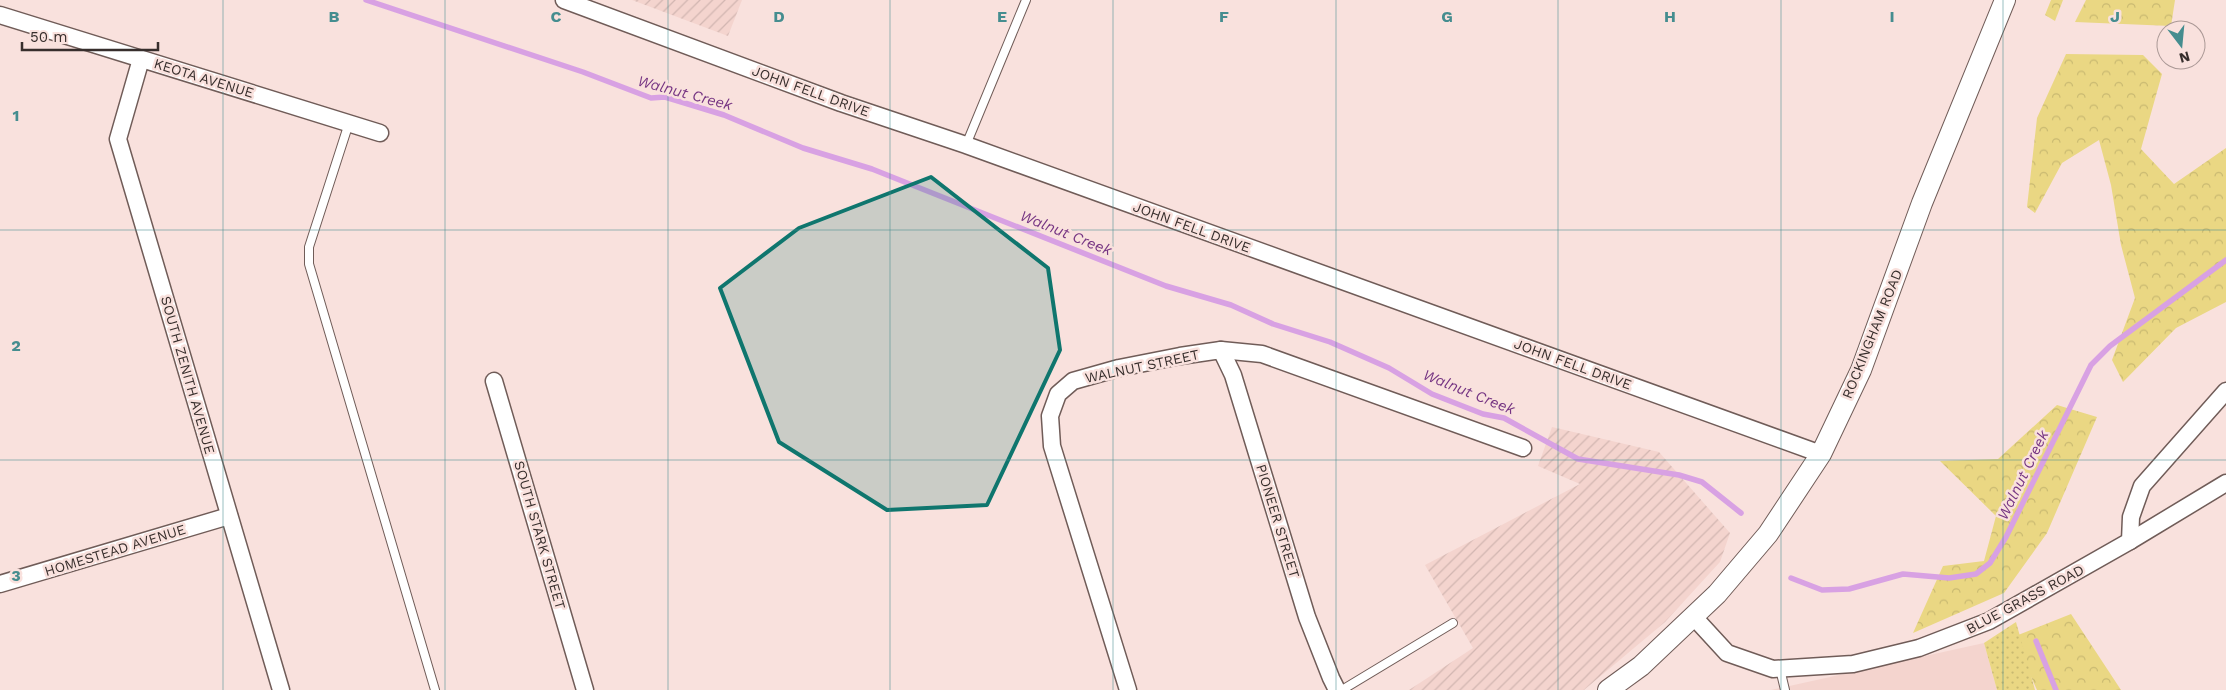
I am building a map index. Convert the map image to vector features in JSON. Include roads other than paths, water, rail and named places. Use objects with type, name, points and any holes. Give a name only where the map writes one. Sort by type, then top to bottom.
[{"type":"street","name":"JOHN FELL DRIVE","points":[[564,0],[841,103],[966,145],[1820,454]]},
{"type":"street","name":"ROCKINGHAM ROAD","points":[[1608,690],[1641,666],[1717,594],[1768,534],[1820,454],[1861,370],[1922,203],[2005,0]]},
{"type":"street","name":"KEOTA AVENUE","points":[[0,15],[380,133]]},
{"type":"street","name":"SOUTH ZENITH AVENUE","points":[[141,59],[118,139],[281,690]]},
{"type":"street","name":"WALNUT STREET","points":[[1128,690],[1052,446],[1050,416],[1058,394],[1073,381],[1119,368],[1221,350],[1262,354],[1523,448]]},
{"type":"street","name":"PIONEER STREET","points":[[1221,350],[1233,375],[1308,617],[1331,678],[1338,690]]},
{"type":"street","name":"SOUTH STARK STREET","points":[[494,381],[585,690]]},
{"type":"street","points":[[2130,541],[2131,516],[2142,486],[2226,391]]},
{"type":"street","name":"BLUE GRASS ROAD","points":[[1693,616],[1727,653],[1773,669],[1853,664],[1919,648],[1963,633],[1989,621],[2130,541],[2226,483]]},
{"type":"street","name":"HOMESTEAD AVENUE","points":[[0,584],[229,516]]},
{"type":"lane","points":[[966,145],[1026,0]]},
{"type":"lane","points":[[349,123],[309,247],[309,264],[435,690]]},
{"type":"lane","points":[[1342,690],[1452,623]]},
{"type":"lane","points":[[1780,669],[1785,690]]},
{"type":"waterway","name":"Walnut Creek","points":[[366,0],[583,72],[651,98],[665,97],[724,115],[803,148],[872,169],[1166,286],[1231,305],[1273,324],[1330,342],[1389,368],[1432,394],[1483,414],[1504,418],[1578,459],[1679,475],[1702,482],[1741,513]]},
{"type":"waterway","name":"Walnut Creek","points":[[1791,578],[1822,590],[1849,589],[1903,574],[1949,578],[1976,574],[1990,563],[2006,537],[2091,365],[2110,346],[2226,260]]},
{"type":"waterway","points":[[2036,641],[2056,690]]}]
